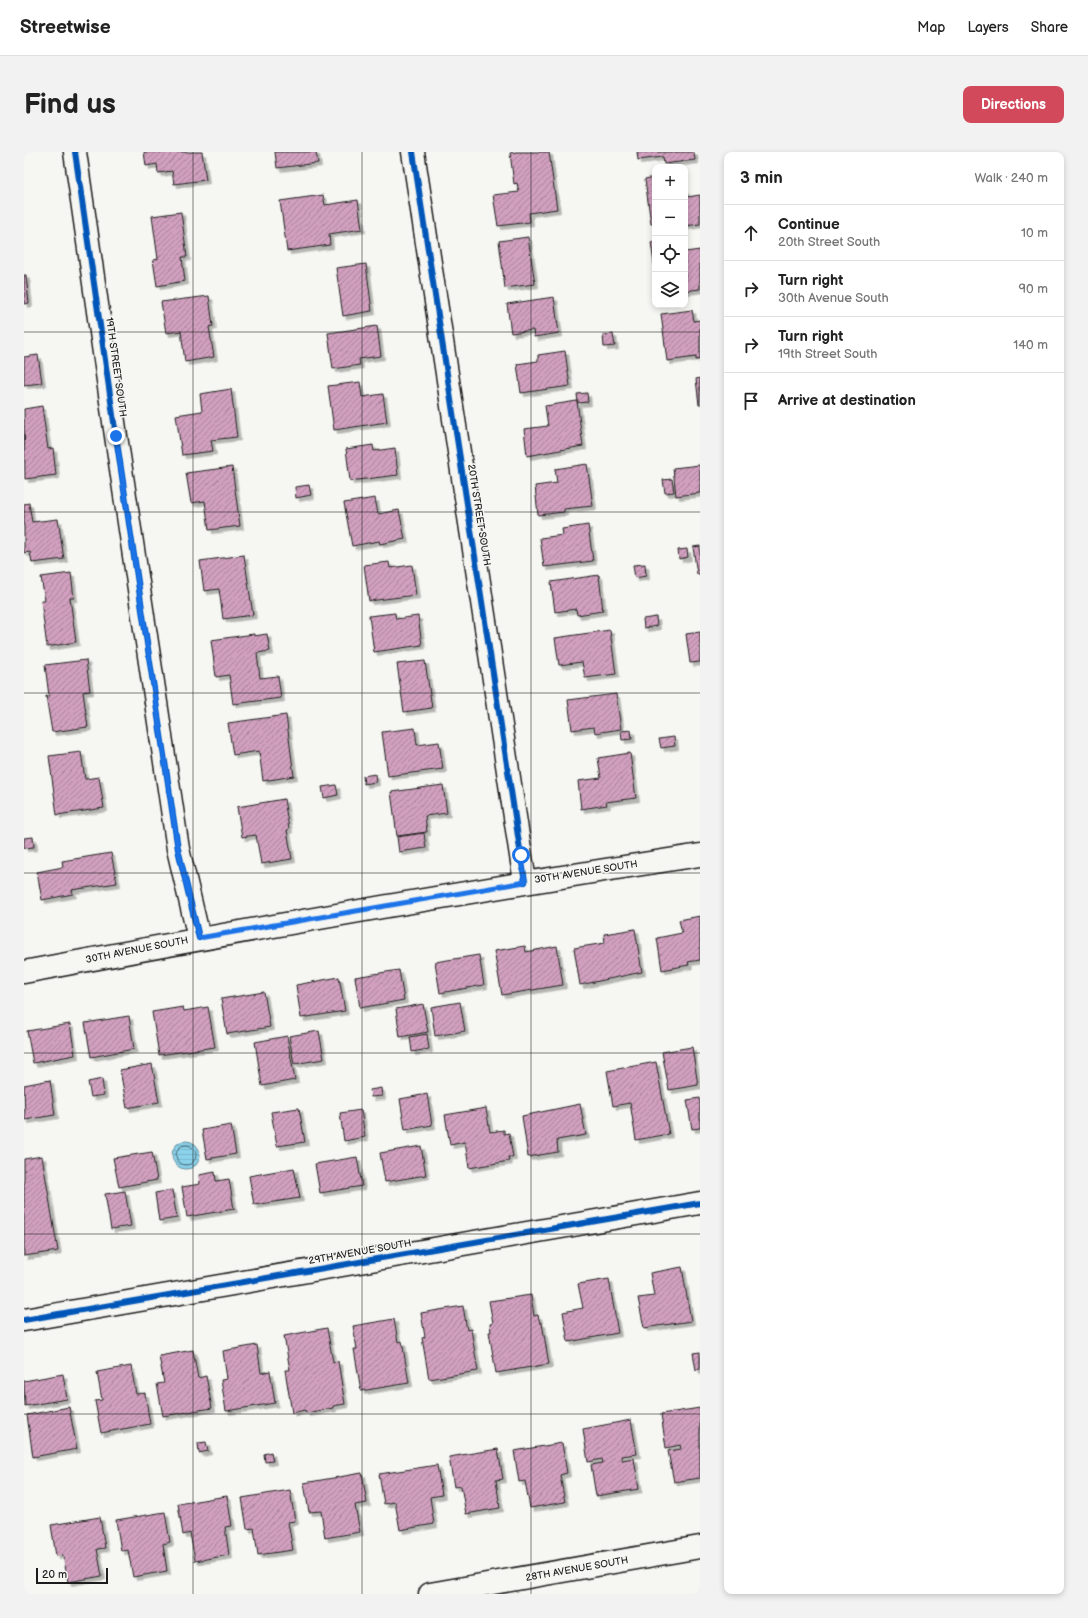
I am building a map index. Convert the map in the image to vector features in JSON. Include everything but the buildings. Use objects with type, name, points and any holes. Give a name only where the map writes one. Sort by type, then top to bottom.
[{"type":"street","name":"19TH STREET SOUTH","points":[[75,152],[178,849],[199,938]]},
{"type":"street","name":"20TH STREET SOUTH","points":[[413,152],[525,882]]},
{"type":"street","name":"30TH AVENUE SOUTH","points":[[24,972],[199,938],[525,882],[700,855]]},
{"type":"street","name":"29TH AVENUE SOUTH","points":[[24,1320],[700,1203]]},
{"type":"street","name":"28TH AVENUE SOUTH","points":[[430,1594],[700,1547]]},
{"type":"water","points":[[186,1141],[192,1142],[196,1145],[199,1149],[199,1161],[196,1165],[192,1168],[186,1169],[180,1168],[176,1165],[173,1161],[172,1155],[173,1149],[176,1145],[180,1142]]},
{"type":"cycle path","points":[[75,152],[178,849],[199,938]]},
{"type":"cycle path","points":[[413,152],[525,882]]},
{"type":"cycle path","points":[[24,1320],[700,1203]]},
{"type":"route","points":[[116,436],[178,849],[199,938],[525,882],[521,855]]}]
